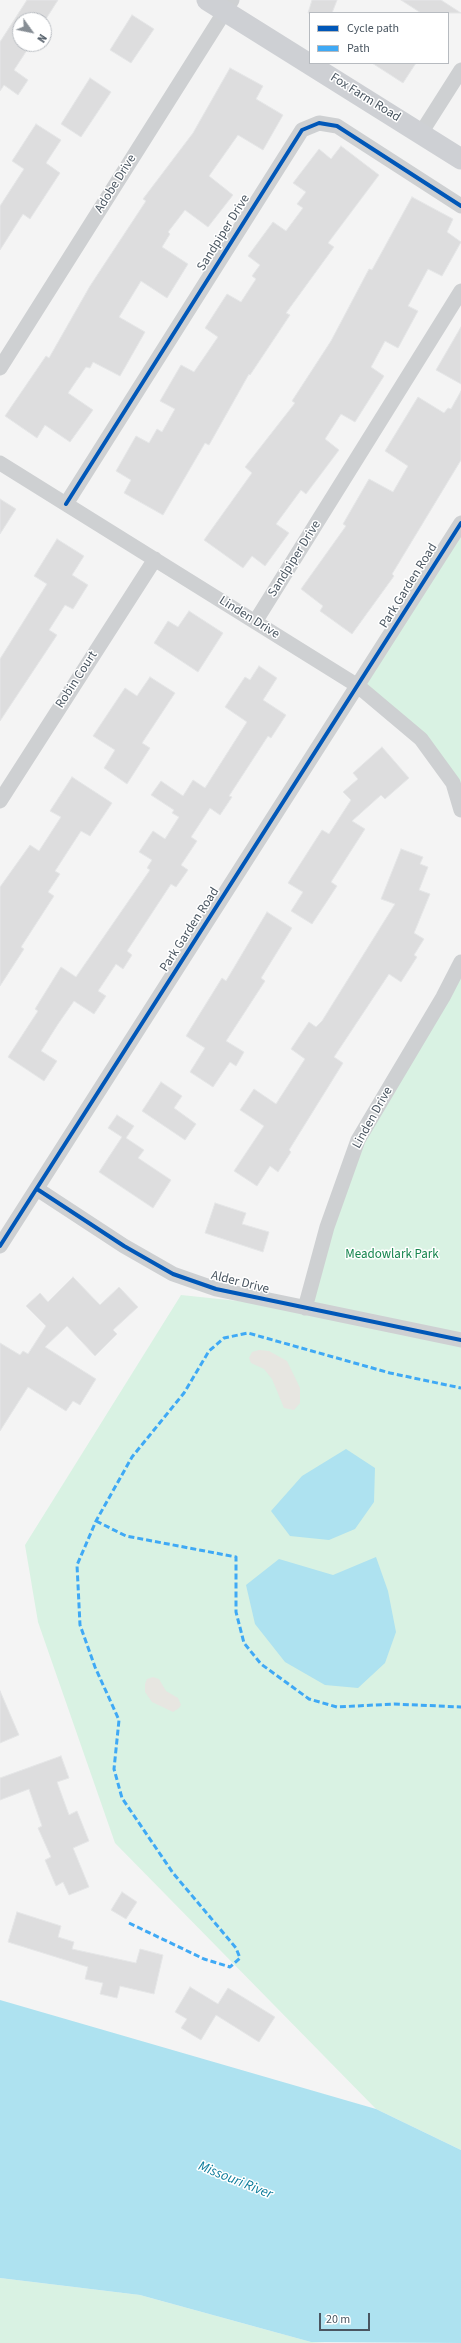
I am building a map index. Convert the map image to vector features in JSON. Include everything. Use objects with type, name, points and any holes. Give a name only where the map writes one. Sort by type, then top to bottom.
[{"type":"street","name":"Fox Farm Road","points":[[207,0],[228,6],[309,60]]},
{"type":"street","name":"Adobe Drive","points":[[0,368],[228,6]]},
{"type":"street","name":"Fox Farm Road","points":[[315,64],[461,159]]},
{"type":"street","points":[[421,134],[461,70]]},
{"type":"street","name":"Sandpiper Drive","points":[[66,504],[302,130],[319,123],[337,126],[461,206]]},
{"type":"street","name":"Sandpiper Drive","points":[[255,622],[461,291]]},
{"type":"street","name":"Linden Drive","points":[[0,462],[358,686],[421,739],[453,783],[461,810]]},
{"type":"street","name":"Park Garden Road","points":[[0,1246],[461,524]]},
{"type":"street","name":"Robin Court","points":[[0,801],[155,559]]},
{"type":"street","name":"Linden Drive","points":[[305,1308],[327,1227],[358,1140],[443,997],[461,962]]},
{"type":"street","name":"Alder Drive","points":[[37,1189],[124,1246],[173,1274],[216,1289],[460,1338]]},
{"type":"green space","points":[[461,523],[461,810],[421,739],[358,686]]},
{"type":"green space","name":"Meadowlark Park","points":[[461,962],[461,2150],[376,2109],[115,1843],[38,1622],[25,1545],[181,1295],[305,1308],[358,1140]]},
{"type":"green space","points":[[0,2278],[140,2295],[311,2342],[326,2343],[0,2343]]},
{"type":"sand","points":[[259,1350],[269,1351],[287,1361],[300,1388],[300,1403],[294,1410],[284,1408],[272,1379],[264,1369],[251,1363],[249,1358],[252,1352]]},
{"type":"sand","points":[[153,1677],[159,1679],[166,1691],[178,1698],[181,1705],[179,1708],[173,1712],[152,1702],[145,1692],[145,1684],[147,1679]]},
{"type":"water","points":[[346,1449],[375,1468],[374,1502],[355,1529],[329,1540],[290,1536],[271,1511],[302,1476]]},
{"type":"water","points":[[376,1557],[388,1591],[396,1632],[385,1663],[358,1688],[325,1685],[285,1662],[255,1624],[246,1585],[279,1559],[333,1575]]},
{"type":"water","name":"Missouri River","points":[[0,2000],[376,2109],[461,2150],[461,2343],[311,2342],[140,2295],[0,2278]]},
{"type":"building","points":[[27,0],[58,0],[50,12],[19,12]]},
{"type":"building","points":[[312,0],[337,0],[332,12],[308,13]]},
{"type":"building","points":[[401,0],[441,0],[461,13],[449,12],[419,12]]},
{"type":"building","points":[[132,15],[154,29],[131,63],[110,50]]},
{"type":"building","points":[[12,23],[12,52],[26,52],[14,70],[28,80],[18,95],[4,85],[0,91],[0,42]]},
{"type":"building","points":[[374,64],[415,64],[403,83]]},
{"type":"building","points":[[230,68],[263,86],[256,99],[283,115],[263,150],[238,135],[209,176],[233,195],[208,227],[185,210],[168,232],[170,234],[162,247],[188,264],[167,298],[141,281],[119,317],[145,332],[120,376],[93,362],[90,368],[86,367],[68,393],[93,410],[70,442],[45,425],[37,438],[5,416],[46,356],[49,358],[90,286],[146,201],[143,199],[193,133]]},
{"type":"building","points":[[90,78],[111,92],[81,137],[61,124]]},
{"type":"building","points":[[36,124],[61,140],[46,163],[60,173],[30,219],[23,214],[0,250],[0,206],[24,169],[12,161]]},
{"type":"building","points":[[341,146],[379,175],[328,243],[334,247],[286,313],[290,315],[250,375],[249,374],[209,445],[205,443],[163,515],[124,493],[131,480],[116,471],[136,436],[149,443],[157,429],[162,432],[175,409],[160,401],[181,365],[194,372],[218,337],[205,328],[227,294],[241,302],[256,279],[252,276],[260,265],[248,256],[273,222],[286,231],[303,208],[297,204],[306,192],[293,183],[319,149],[331,159]]},
{"type":"building","points":[[412,197],[453,219],[447,232],[461,242],[442,276],[428,269],[408,306],[418,311],[398,348],[385,341],[371,367],[384,376],[355,422],[341,414],[325,439],[339,450],[306,494],[301,490],[276,524],[289,533],[265,566],[252,556],[243,568],[204,540],[252,473],[245,467],[295,403],[292,401],[331,341],[369,269],[372,270]]},
{"type":"building","points":[[461,327],[461,384],[436,370]]},
{"type":"building","points":[[461,391],[461,460],[392,574],[394,576],[352,634],[320,611],[323,606],[301,589],[346,526],[343,524],[369,479],[393,492],[408,466],[385,451],[418,397],[444,413],[448,408],[451,409]]},
{"type":"building","points":[[0,499],[16,509],[0,534]]},
{"type":"building","points":[[57,539],[84,556],[72,575],[88,585],[73,609],[65,605],[49,630],[57,635],[0,721],[0,659],[47,584],[34,576]]},
{"type":"building","points":[[189,611],[223,633],[198,672],[154,643],[168,621],[178,627]]},
{"type":"building","points":[[259,666],[277,678],[263,700],[286,715],[271,738],[268,736],[229,796],[232,797],[220,815],[210,808],[191,837],[197,841],[181,865],[188,870],[176,887],[171,884],[127,951],[132,955],[123,969],[116,964],[98,991],[106,996],[94,1014],[74,1001],[58,1024],[41,1051],[57,1061],[44,1081],[8,1057],[38,1011],[35,1009],[61,967],[76,977],[150,870],[147,868],[152,860],[139,852],[153,831],[165,839],[179,817],[172,813],[174,810],[151,795],[161,781],[183,796],[193,780],[205,788],[247,722],[225,707],[245,677],[250,680]]},
{"type":"building","points":[[150,677],[175,693],[142,743],[150,748],[127,784],[104,768],[115,750],[93,736],[125,688],[137,696]]},
{"type":"building","points":[[382,747],[409,778],[385,799],[381,795],[352,821],[365,829],[331,882],[337,886],[312,924],[291,911],[303,892],[288,883],[322,830],[329,834],[351,800],[343,792],[358,779],[353,773]]},
{"type":"building","points":[[72,777],[112,803],[90,836],[81,831],[55,871],[60,874],[48,892],[54,896],[21,947],[24,949],[0,986],[0,887],[30,845],[39,851],[61,817],[50,811]]},
{"type":"building","points":[[401,849],[423,857],[420,864],[428,867],[419,890],[430,894],[414,933],[424,939],[414,955],[417,957],[401,982],[389,974],[334,1057],[343,1063],[289,1150],[291,1152],[278,1172],[270,1166],[257,1186],[234,1171],[264,1126],[240,1110],[254,1089],[276,1104],[305,1059],[291,1049],[309,1022],[316,1027],[322,1021],[395,904],[381,899]]},
{"type":"building","points":[[267,912],[292,928],[261,978],[265,981],[226,1041],[244,1052],[236,1066],[230,1062],[213,1087],[190,1072],[205,1048],[186,1036],[222,978],[226,981]]},
{"type":"building","points":[[161,1082],[182,1096],[174,1108],[196,1124],[185,1140],[142,1111]]},
{"type":"building","points":[[117,1115],[134,1126],[126,1138],[144,1150],[138,1158],[171,1180],[153,1208],[99,1172],[122,1137],[108,1128]]},
{"type":"building","points":[[215,1203],[246,1213],[242,1224],[269,1232],[263,1252],[205,1233]]},
{"type":"building","points":[[73,1277],[100,1305],[119,1287],[138,1307],[113,1330],[117,1334],[95,1356],[67,1326],[45,1347],[96,1379],[80,1405],[73,1401],[66,1411],[28,1387],[0,1431],[0,1343],[20,1355],[23,1351],[28,1354],[46,1326],[26,1306],[40,1293],[48,1302]]},
{"type":"building","points":[[0,1691],[19,1735],[0,1743]]},
{"type":"building","points":[[61,1756],[69,1778],[57,1782],[69,1815],[77,1811],[89,1841],[73,1848],[89,1887],[69,1895],[63,1882],[56,1886],[45,1860],[51,1857],[38,1828],[42,1826],[29,1789],[0,1800],[0,1778]]},
{"type":"building","points":[[122,1892],[137,1902],[126,1919],[111,1910]]},
{"type":"building","points":[[17,1912],[61,1926],[58,1937],[74,1942],[72,1949],[136,1963],[140,1949],[163,1955],[154,1994],[120,1986],[117,1998],[100,1994],[103,1983],[85,1979],[88,1967],[8,1942]]},
{"type":"building","points":[[190,1987],[218,2004],[228,1988],[275,2017],[259,2042],[216,2015],[201,2040],[181,2028],[187,2019],[175,2012]]},
{"type":"marked path","points":[[129,1923],[204,1959],[230,1967],[240,1958],[236,1948],[173,1873],[122,1798],[114,1769],[119,1720],[95,1667],[80,1625],[77,1565],[96,1521],[132,1457],[184,1393],[209,1351],[224,1338],[248,1333],[390,1373],[461,1388]]},
{"type":"marked path","points":[[96,1521],[126,1536],[236,1557],[236,1612],[244,1643],[261,1664],[309,1699],[337,1707],[394,1704],[461,1707]]},
{"type":"cycle path","points":[[66,504],[302,130],[319,123],[337,126],[461,206]]},
{"type":"cycle path","points":[[0,1246],[461,523]]},
{"type":"cycle path","points":[[37,1189],[124,1246],[173,1274],[216,1289],[461,1340]]}]
